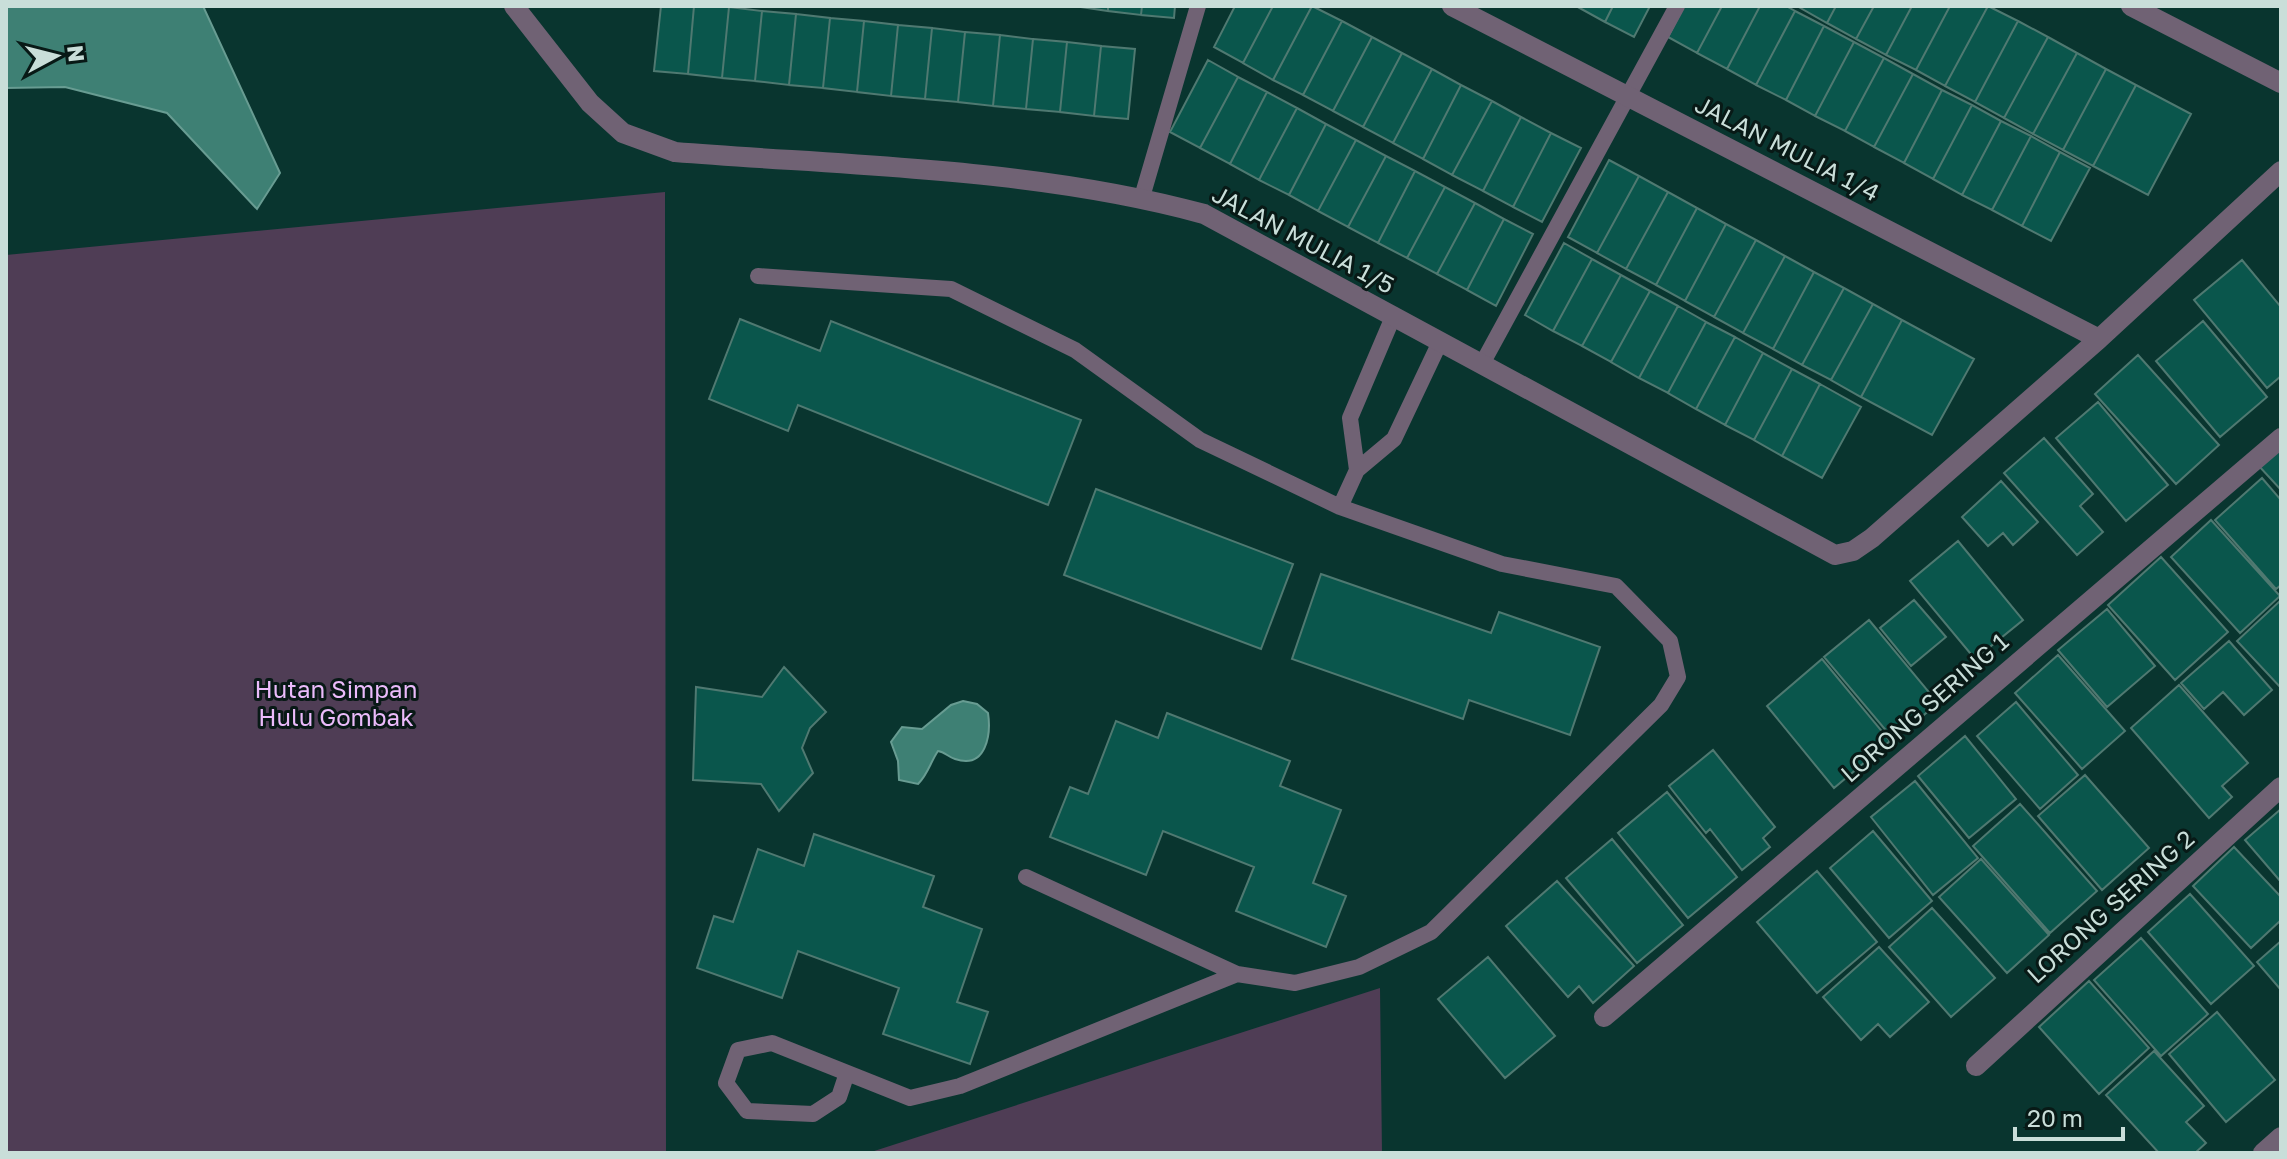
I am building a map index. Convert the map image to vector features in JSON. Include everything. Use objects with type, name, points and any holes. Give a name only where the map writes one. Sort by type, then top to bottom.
[{"type":"street","name":"JALAN MULIA 1/5","points":[[514,6],[590,103],[623,133],[675,152],[1048,182],[1142,197],[1204,214],[1835,555],[1853,551],[1872,538],[2099,339]]},
{"type":"street","name":"JALAN MULIA 1/4","points":[[1452,6],[2099,339]]},
{"type":"street","points":[[2131,6],[2281,83]]},
{"type":"street","points":[[2099,339],[2281,172]]},
{"type":"street","name":"LORONG SERING 1","points":[[1604,1017],[2281,438]]},
{"type":"street","name":"LORONG SERING 2","points":[[1976,1066],[2281,787]]},
{"type":"street","points":[[2263,1153],[2281,1137]]},
{"type":"lane","points":[[1142,197],[1198,6]]},
{"type":"lane","points":[[1482,364],[1677,6]]},
{"type":"lane","points":[[758,276],[951,289],[1075,350],[1200,440],[1340,507],[1502,564],[1616,586],[1670,641],[1678,677],[1661,705],[1431,932],[1359,967],[1295,983],[1237,974],[1026,877]]},
{"type":"lane","points":[[1357,470],[1350,418],[1393,317]]},
{"type":"lane","points":[[1340,507],[1357,470],[1394,439],[1440,342]]},
{"type":"lane","points":[[847,1073],[839,1097],[813,1114],[747,1111],[726,1083],[738,1050],[772,1043],[910,1098],[960,1086],[1237,974]]},
{"type":"green space","name":"Hutan Simpan Hulu Gombak","points":[[665,192],[666,1153],[6,1153],[6,255]]},
{"type":"green space","points":[[1380,988],[1382,1153],[868,1153]]},
{"type":"shaded area","points":[[6,6],[203,6],[280,173],[257,209],[167,113],[65,87],[6,88]]},
{"type":"shaded area","points":[[963,701],[977,704],[988,713],[989,730],[980,755],[966,761],[938,751],[918,784],[899,780],[898,761],[891,742],[902,727],[922,729],[951,705]]},
{"type":"building","points":[[661,6],[694,6],[688,74],[654,71]]},
{"type":"building","points":[[694,6],[729,7],[722,78],[688,74]]},
{"type":"building","points":[[1074,6],[1108,6],[1108,11]]},
{"type":"building","points":[[1108,6],[1142,6],[1141,15],[1108,11]]},
{"type":"building","points":[[1142,6],[1175,6],[1174,18],[1141,15]]},
{"type":"building","points":[[1235,6],[1273,6],[1243,63],[1214,47]]},
{"type":"building","points":[[1273,6],[1312,6],[1273,80],[1243,63]]},
{"type":"building","points":[[1312,6],[1342,21],[1303,95],[1273,80]]},
{"type":"building","points":[[1576,6],[1613,6],[1605,22]]},
{"type":"building","points":[[1613,6],[1650,6],[1634,37],[1605,22]]},
{"type":"building","points":[[1684,6],[1722,6],[1697,53],[1668,37]]},
{"type":"building","points":[[1722,6],[1760,6],[1727,69],[1697,53]]},
{"type":"building","points":[[1760,6],[1786,6],[1795,11],[1756,85],[1727,69]]},
{"type":"building","points":[[1797,6],[1836,6],[1827,23]]},
{"type":"building","points":[[1836,6],[1874,6],[1856,39],[1827,23]]},
{"type":"building","points":[[1874,6],[1912,6],[1886,55],[1856,39]]},
{"type":"building","points":[[1912,6],[1950,6],[1916,70],[1886,55]]},
{"type":"building","points":[[1950,6],[1988,6],[1945,86],[1916,70]]},
{"type":"building","points":[[1988,6],[2018,21],[1975,102],[1945,86]]},
{"type":"building","points":[[729,7],[762,11],[755,81],[722,78]]},
{"type":"building","points":[[762,11],[796,14],[789,85],[755,81]]},
{"type":"building","points":[[1795,11],[1824,26],[1786,100],[1756,85]]},
{"type":"building","points":[[796,14],[830,18],[823,88],[789,85]]},
{"type":"building","points":[[830,18],[864,21],[857,92],[823,88]]},
{"type":"building","points":[[864,21],[898,25],[891,96],[857,92]]},
{"type":"building","points":[[1342,21],[1372,37],[1333,111],[1303,95]]},
{"type":"building","points":[[2018,21],[2048,37],[2004,118],[1975,102]]},
{"type":"building","points":[[898,25],[932,28],[925,99],[891,96]]},
{"type":"building","points":[[1824,26],[1854,42],[1815,116],[1786,100]]},
{"type":"building","points":[[932,28],[965,32],[958,102],[925,99]]},
{"type":"building","points":[[965,32],[1000,35],[993,106],[958,102]]},
{"type":"building","points":[[1000,35],[1033,39],[1026,109],[993,106]]},
{"type":"building","points":[[1372,37],[1402,53],[1363,127],[1333,111]]},
{"type":"building","points":[[2048,37],[2077,53],[2033,134],[2004,118]]},
{"type":"building","points":[[1033,39],[1067,42],[1060,112],[1026,109]]},
{"type":"building","points":[[1067,42],[1101,46],[1094,116],[1060,112]]},
{"type":"building","points":[[1854,42],[1884,58],[1845,131],[1815,116]]},
{"type":"building","points":[[1101,46],[1135,49],[1128,119],[1094,116]]},
{"type":"building","points":[[1402,53],[1432,69],[1393,143],[1363,127]]},
{"type":"building","points":[[2077,53],[2106,69],[2063,150],[2033,134]]},
{"type":"building","points":[[1884,58],[1913,74],[1874,147],[1845,131]]},
{"type":"building","points":[[1208,60],[1238,77],[1200,148],[1170,132]]},
{"type":"building","points":[[1432,69],[1461,85],[1423,159],[1393,143]]},
{"type":"building","points":[[2106,69],[2136,85],[2093,166],[2063,150]]},
{"type":"building","points":[[1913,74],[1942,90],[1904,163],[1874,147]]},
{"type":"building","points":[[1238,77],[1267,92],[1230,164],[1200,148]]},
{"type":"building","points":[[1461,85],[1492,101],[1452,175],[1423,159]]},
{"type":"building","points":[[2136,85],[2191,114],[2148,195],[2093,166]]},
{"type":"building","points":[[1942,90],[1972,105],[1933,179],[1904,163]]},
{"type":"building","points":[[1267,92],[1297,108],[1259,180],[1230,164]]},
{"type":"building","points":[[1492,101],[1521,117],[1483,191],[1452,175]]},
{"type":"building","points":[[1972,105],[2001,121],[1962,195],[1933,179]]},
{"type":"building","points":[[1297,108],[1326,124],[1289,195],[1259,180]]},
{"type":"building","points":[[1521,117],[1551,133],[1513,207],[1483,191]]},
{"type":"building","points":[[2001,121],[2031,136],[1992,210],[1962,195]]},
{"type":"building","points":[[1326,124],[1356,140],[1318,211],[1289,195]]},
{"type":"building","points":[[1551,133],[1581,148],[1542,222],[1513,207]]},
{"type":"building","points":[[2031,136],[2060,152],[2022,226],[1992,210]]},
{"type":"building","points":[[1356,140],[1386,156],[1348,227],[1318,211]]},
{"type":"building","points":[[2060,152],[2090,168],[2051,241],[2022,226]]},
{"type":"building","points":[[1386,156],[1415,171],[1378,243],[1348,227]]},
{"type":"building","points":[[1609,160],[1639,176],[1597,253],[1568,237]]},
{"type":"building","points":[[1415,171],[1445,187],[1407,258],[1378,243]]},
{"type":"building","points":[[1639,176],[1668,192],[1626,269],[1597,253]]},
{"type":"building","points":[[1445,187],[1475,203],[1437,274],[1407,258]]},
{"type":"building","points":[[1668,192],[1697,208],[1656,285],[1626,269]]},
{"type":"building","points":[[1475,203],[1504,219],[1467,290],[1437,274]]},
{"type":"building","points":[[1697,208],[1726,224],[1685,301],[1656,285]]},
{"type":"building","points":[[1504,219],[1533,234],[1496,306],[1467,290]]},
{"type":"building","points":[[1726,224],[1756,240],[1714,317],[1685,301]]},
{"type":"building","points":[[1756,240],[1785,256],[1743,333],[1714,317]]},
{"type":"building","points":[[1564,243],[1592,259],[1553,331],[1525,315]]},
{"type":"building","points":[[1785,256],[1814,272],[1773,349],[1743,333]]},
{"type":"building","points":[[1592,259],[1621,275],[1582,346],[1553,331]]},
{"type":"building","points":[[2242,260],[2281,307],[2281,376],[2267,388],[2194,300]]},
{"type":"building","points":[[1814,272],[1844,288],[1802,365],[1773,349]]},
{"type":"building","points":[[1621,275],[1650,291],[1611,362],[1582,346]]},
{"type":"building","points":[[1844,288],[1873,304],[1831,380],[1802,365]]},
{"type":"building","points":[[1650,291],[1678,306],[1639,378],[1611,362]]},
{"type":"building","points":[[1873,304],[1902,320],[1861,397],[1831,380]]},
{"type":"building","points":[[1678,306],[1706,322],[1668,393],[1639,378]]},
{"type":"building","points":[[740,319],[820,351],[831,321],[1081,420],[1048,505],[798,405],[788,431],[709,399]]},
{"type":"building","points":[[1902,320],[1974,359],[1932,435],[1861,397]]},
{"type":"building","points":[[2203,321],[2267,397],[2220,437],[2156,361]]},
{"type":"building","points":[[1706,322],[1735,337],[1696,409],[1668,393]]},
{"type":"building","points":[[1735,337],[1763,353],[1725,425],[1696,409]]},
{"type":"building","points":[[1763,353],[1792,369],[1754,440],[1725,425]]},
{"type":"building","points":[[2138,355],[2219,445],[2176,484],[2095,394]]},
{"type":"building","points":[[1792,369],[1820,384],[1782,456],[1754,440]]},
{"type":"building","points":[[1820,384],[1861,407],[1822,478],[1782,456]]},
{"type":"building","points":[[2098,402],[2168,485],[2126,521],[2056,438]]},
{"type":"building","points":[[2044,438],[2093,494],[2080,506],[2103,532],[2077,555],[2004,473]]},
{"type":"building","points":[[2281,444],[2281,490],[2258,465]]},
{"type":"building","points":[[2262,478],[2281,500],[2281,585],[2276,589],[2215,520]]},
{"type":"building","points":[[2001,481],[2038,522],[2013,545],[2003,533],[1988,546],[1962,517]]},
{"type":"building","points":[[1096,489],[1293,564],[1261,649],[1064,575]]},
{"type":"building","points":[[2211,520],[2280,596],[2240,633],[2171,557]]},
{"type":"building","points":[[1958,541],[2023,620],[1975,659],[1910,581]]},
{"type":"building","points":[[2161,557],[2228,632],[2175,680],[2108,605]]},
{"type":"building","points":[[1321,574],[1491,633],[1499,612],[1600,647],[1570,735],[1469,700],[1463,719],[1292,659]]},
{"type":"building","points":[[1914,600],[1946,637],[1911,666],[1880,628]]},
{"type":"building","points":[[2281,600],[2281,688],[2237,641]]},
{"type":"building","points":[[2107,609],[2155,666],[2107,707],[2058,650]]},
{"type":"building","points":[[1869,620],[1938,703],[1894,740],[1824,657]]},
{"type":"building","points":[[2229,641],[2272,690],[2244,715],[2223,692],[2204,709],[2181,683]]},
{"type":"building","points":[[2058,655],[2125,731],[2082,769],[2015,693]]},
{"type":"building","points":[[1822,659],[1890,741],[1834,788],[1767,706]]},
{"type":"building","points":[[784,667],[826,712],[810,728],[802,748],[813,773],[779,811],[761,784],[693,780],[696,687],[762,697]]},
{"type":"building","points":[[2179,685],[2248,763],[2222,786],[2232,797],[2209,818],[2131,728]]},
{"type":"building","points":[[2016,702],[2078,775],[2040,809],[1977,736]]},
{"type":"building","points":[[1167,713],[1290,761],[1280,786],[1341,810],[1313,883],[1346,896],[1326,947],[1236,911],[1254,867],[1163,831],[1146,875],[1050,837],[1070,787],[1088,794],[1116,721],[1158,738]]},
{"type":"building","points":[[1965,736],[2016,799],[1969,838],[1918,776]]},
{"type":"building","points":[[1713,750],[1775,827],[1763,838],[1770,847],[1742,870],[1710,829],[1706,833],[1669,786]]},
{"type":"building","points":[[2085,775],[2149,848],[2102,890],[2038,816]]},
{"type":"building","points":[[1915,781],[1978,858],[1933,895],[1871,817]]},
{"type":"building","points":[[1667,792],[1737,877],[1688,918],[1618,833]]},
{"type":"building","points":[[2020,804],[2097,891],[2050,933],[1973,846]]},
{"type":"building","points":[[2281,809],[2281,882],[2245,840]]},
{"type":"building","points":[[1873,831],[1932,901],[1889,938],[1830,868]]},
{"type":"building","points":[[814,834],[934,876],[923,907],[982,929],[957,1002],[988,1012],[970,1064],[883,1034],[899,988],[798,951],[782,998],[697,968],[714,916],[733,922],[758,849],[804,866]]},
{"type":"building","points":[[1612,839],[1683,925],[1637,963],[1566,878]]},
{"type":"building","points":[[2234,847],[2281,897],[2281,920],[2251,948],[2193,886]]},
{"type":"building","points":[[1981,859],[2049,935],[2007,973],[1939,897]]},
{"type":"building","points":[[1817,871],[1877,942],[1817,993],[1757,922]]},
{"type":"building","points":[[1557,881],[1634,966],[1593,1003],[1579,986],[1568,997],[1506,926]]},
{"type":"building","points":[[2190,894],[2254,966],[2211,1004],[2148,932]]},
{"type":"building","points":[[1932,908],[1995,978],[1951,1017],[1889,947]]},
{"type":"building","points":[[2141,938],[2208,1014],[2161,1056],[2094,980]]},
{"type":"building","points":[[2281,941],[2281,990],[2257,962]]},
{"type":"building","points":[[1879,947],[1929,1002],[1890,1037],[1878,1024],[1861,1040],[1823,997]]},
{"type":"building","points":[[1488,957],[1555,1036],[1505,1078],[1438,999]]},
{"type":"building","points":[[2089,981],[2149,1048],[2099,1094],[2039,1027]]},
{"type":"building","points":[[2217,1012],[2275,1080],[2226,1122],[2169,1054]]},
{"type":"building","points":[[2154,1051],[2204,1106],[2186,1122],[2206,1143],[2195,1153],[2159,1153],[2106,1095]]}]
